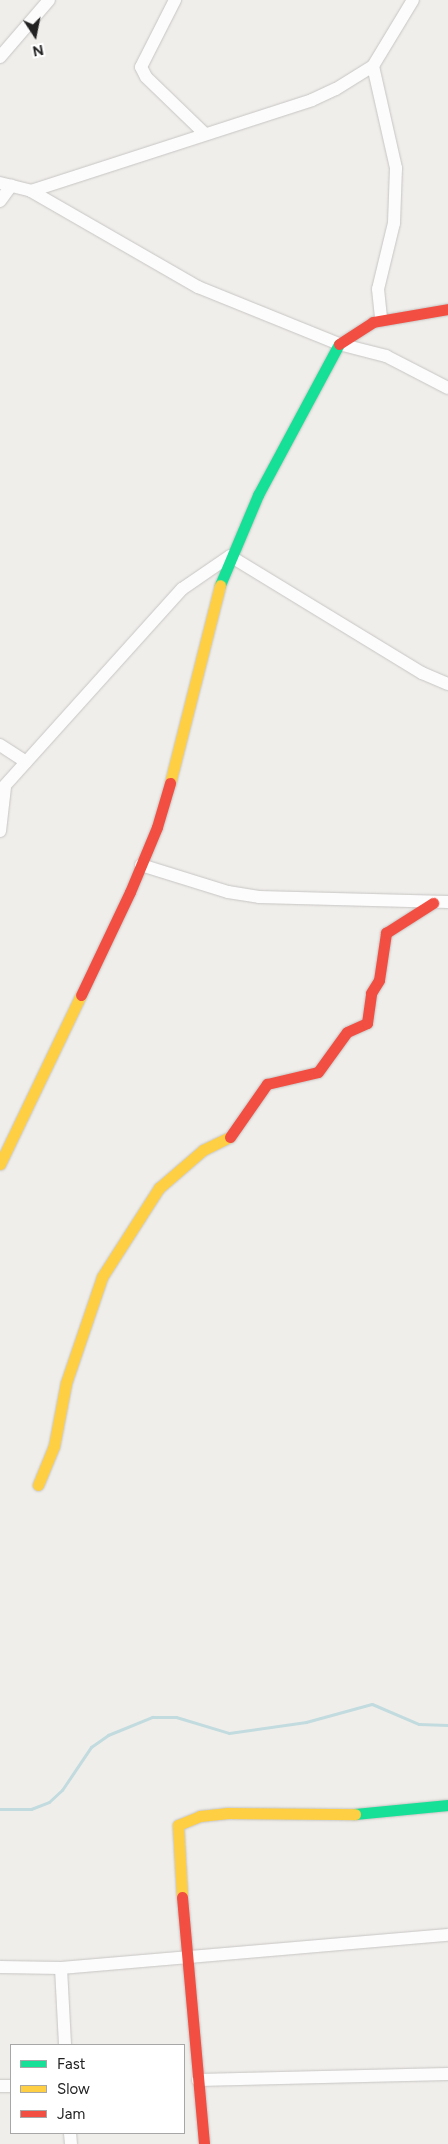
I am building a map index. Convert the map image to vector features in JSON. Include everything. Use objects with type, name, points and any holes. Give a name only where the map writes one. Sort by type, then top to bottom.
[{"type":"street","points":[[0,57],[49,0]]},
{"type":"street","points":[[175,0],[141,67],[146,77],[204,134]]},
{"type":"street","points":[[30,191],[312,100],[373,66],[413,0]]},
{"type":"street","points":[[373,66],[396,168],[394,223],[378,289],[381,320]]},
{"type":"street","points":[[0,202],[5,184],[30,191],[198,286],[339,344],[386,356],[448,388]]},
{"type":"street","points":[[0,1164],[141,865],[157,827],[179,752],[203,644],[230,556],[258,495],[339,344],[381,320],[448,309]]},
{"type":"street","points":[[230,556],[422,673],[448,684]]},
{"type":"street","points":[[0,831],[3,789],[182,589],[230,556]]},
{"type":"street","points":[[0,744],[26,762]]},
{"type":"street","points":[[141,865],[228,892],[259,896],[432,903],[448,902]]},
{"type":"street","points":[[38,1485],[54,1446],[66,1384],[102,1276],[159,1188],[203,1150],[232,1136],[267,1084],[318,1072],[347,1032],[366,1023],[371,993],[379,980],[385,950],[386,932],[414,918],[432,903]]},
{"type":"street","points":[[204,2144],[186,1957],[178,1825],[200,1816],[228,1814],[338,1816],[448,1805]]},
{"type":"street","points":[[0,1968],[61,1968],[448,1935]]},
{"type":"street","points":[[61,1968],[65,2044]]},
{"type":"street","points":[[198,2080],[448,2074]]},
{"type":"waterway","points":[[0,1809],[31,1809],[49,1802],[62,1790],[91,1747],[108,1735],[152,1717],[176,1717],[229,1733],[306,1722],[372,1704],[419,1724],[448,1725]]},
{"type":"traffic: fast","points":[[220,585],[258,495],[339,344]]},
{"type":"traffic: fast","points":[[355,1814],[448,1805]]},
{"type":"traffic: slow","points":[[170,783],[220,585]]},
{"type":"traffic: slow","points":[[0,1164],[81,995]]},
{"type":"traffic: slow","points":[[38,1485],[54,1446],[66,1383],[102,1277],[159,1188],[203,1150],[230,1137]]},
{"type":"traffic: slow","points":[[182,1897],[178,1825],[200,1816],[228,1813],[355,1814]]},
{"type":"traffic: jam","points":[[339,344],[373,322],[448,309]]},
{"type":"traffic: jam","points":[[81,995],[130,892],[157,827],[170,783]]},
{"type":"traffic: jam","points":[[230,1137],[267,1084],[318,1072],[347,1032],[367,1023],[371,993],[379,980],[386,933],[433,903]]},
{"type":"traffic: jam","points":[[182,1897],[204,2144]]}]
